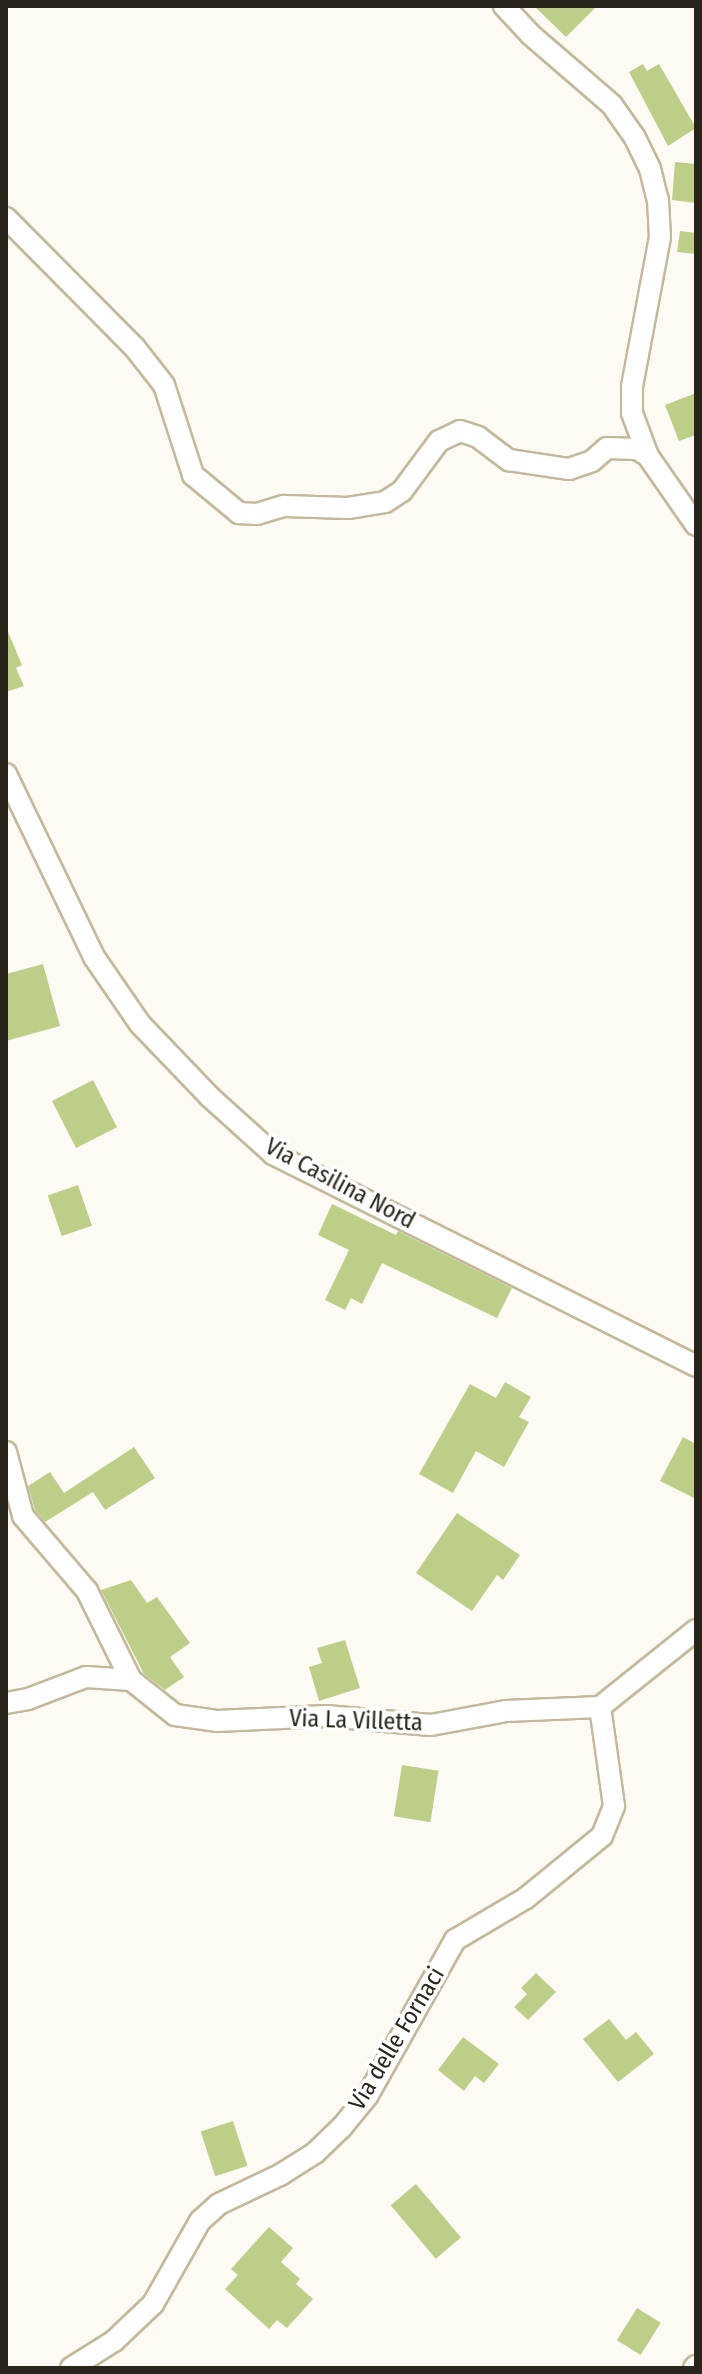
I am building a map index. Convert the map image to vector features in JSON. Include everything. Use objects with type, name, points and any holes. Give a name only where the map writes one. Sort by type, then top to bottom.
[{"type":"street","points":[[504,6],[531,35],[612,105],[634,136],[650,169],[658,200],[660,237],[631,404],[633,421],[648,456],[696,525]]},
{"type":"street","points":[[6,218],[90,299],[154,372],[173,407],[184,456],[193,475],[239,513],[257,514],[284,506],[348,508],[385,502],[402,491],[439,441],[460,431],[478,437],[509,460],[569,469],[592,461],[607,448],[637,449],[648,456]]},
{"type":"street","name":"Via Casilina Nord","points":[[6,774],[94,957],[140,1024],[210,1097],[273,1154],[696,1366]]},
{"type":"street","points":[[6,1452],[23,1516],[87,1591],[131,1680]]},
{"type":"street","points":[[600,1707],[696,1630]]},
{"type":"street","points":[[6,1703],[28,1699],[86,1677],[131,1680]]},
{"type":"street","name":"Via La Villetta","points":[[131,1680],[175,1715],[217,1721],[326,1716],[431,1725],[506,1711],[600,1707]]},
{"type":"street","name":"Via delle Fornaci","points":[[71,2368],[114,2341],[153,2304],[200,2221],[219,2204],[315,2153],[342,2127],[368,2095],[455,1940],[526,1898],[602,1836],[614,1806],[600,1707]]},
{"type":"building","points":[[534,6],[597,6],[566,37]]},
{"type":"building","points":[[643,64],[647,71],[659,64],[696,128],[668,146],[629,72]]},
{"type":"building","points":[[675,162],[696,164],[696,203],[672,200]]},
{"type":"building","points":[[680,231],[696,233],[696,254],[677,252]]},
{"type":"building","points":[[696,393],[696,435],[679,441],[665,405]]},
{"type":"building","points":[[6,627],[22,665],[16,668],[24,686],[6,692]]},
{"type":"building","points":[[43,964],[60,1026],[6,1041],[6,974]]},
{"type":"building","points":[[93,1080],[117,1127],[76,1148],[52,1101]]},
{"type":"building","points":[[78,1185],[92,1226],[62,1236],[48,1195]]},
{"type":"building","points":[[332,1204],[396,1235],[398,1231],[512,1288],[497,1318],[382,1263],[362,1304],[351,1298],[345,1310],[325,1300],[349,1250],[318,1235]]},
{"type":"building","points":[[505,1382],[531,1397],[519,1417],[529,1422],[504,1467],[476,1451],[453,1493],[419,1474],[470,1384],[496,1398]]},
{"type":"building","points":[[683,1437],[696,1444],[696,1499],[660,1481]]},
{"type":"building","points":[[134,1447],[155,1478],[105,1510],[93,1492],[45,1522],[35,1510],[28,1486],[50,1472],[64,1493]]},
{"type":"building","points":[[457,1513],[520,1555],[503,1580],[497,1575],[472,1611],[416,1573]]},
{"type":"building","points":[[131,1580],[147,1603],[157,1597],[190,1643],[170,1657],[184,1677],[165,1690],[144,1674],[101,1590]]},
{"type":"building","points":[[345,1640],[360,1688],[319,1701],[309,1667],[322,1663],[317,1648]]},
{"type":"building","points":[[402,1765],[439,1771],[430,1822],[394,1816]]},
{"type":"building","points":[[536,1973],[556,1992],[528,2020],[514,2007],[527,1994],[521,1988]]},
{"type":"building","points":[[609,2019],[626,2040],[636,2032],[654,2054],[618,2082],[583,2039]]},
{"type":"building","points":[[463,2037],[499,2064],[484,2083],[475,2076],[464,2091],[438,2070]]},
{"type":"building","points":[[233,2121],[248,2166],[215,2176],[201,2132]]},
{"type":"building","points":[[416,2184],[461,2238],[436,2259],[391,2205]]},
{"type":"building","points":[[269,2227],[293,2248],[281,2262],[300,2279],[296,2284],[313,2299],[287,2328],[277,2320],[269,2329],[225,2289],[238,2275],[231,2269]]},
{"type":"building","points":[[637,2308],[661,2323],[641,2355],[617,2340]]}]
